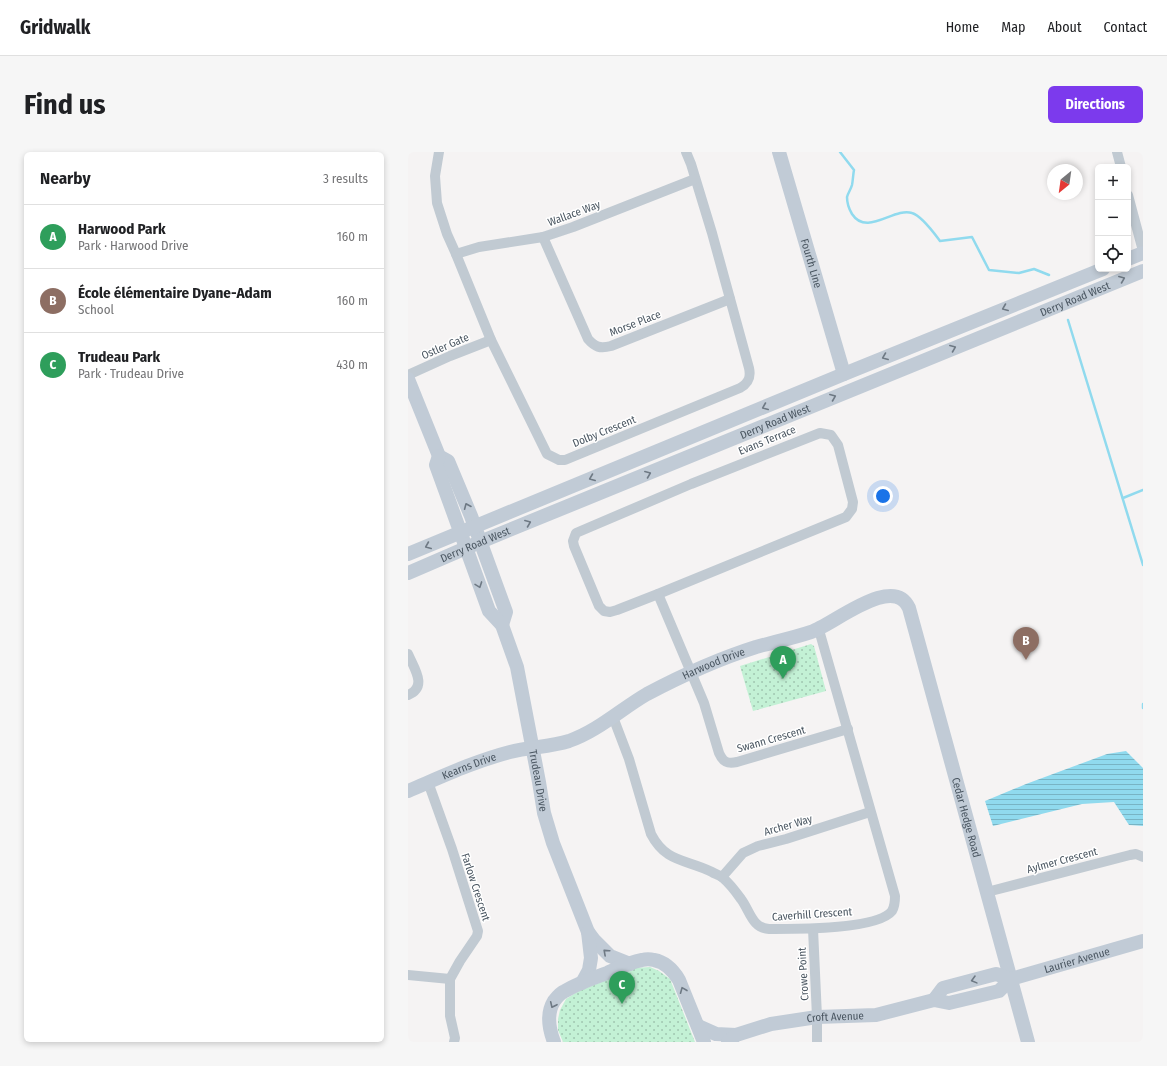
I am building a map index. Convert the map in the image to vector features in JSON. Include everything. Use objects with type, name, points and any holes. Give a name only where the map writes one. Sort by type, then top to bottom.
[{"type":"street","name":"Dolby Crescent","points":[[439,152],[435,176],[437,203],[447,234],[491,340],[547,454],[559,460],[565,460],[746,385],[750,374],[749,368],[686,152]]},
{"type":"street","name":"Fourth Line","points":[[780,152],[844,374]]},
{"type":"street","points":[[1117,152],[1119,164]]},
{"type":"street","name":"Wallace Way","points":[[456,254],[479,247],[543,237],[573,227],[695,179]]},
{"type":"street","points":[[1129,200],[1143,252],[1131,258]]},
{"type":"street","name":"Morse Place","points":[[543,237],[588,339],[597,347],[602,348],[611,346],[730,299]]},
{"type":"street","name":"Derry Road West","points":[[408,574],[480,542],[1143,270]]},
{"type":"street","name":"Derry Road West","points":[[408,554],[1095,272]]},
{"type":"street","name":"Ostler Gate","points":[[408,375],[491,340]]},
{"type":"street","name":"Trudeau Drive","points":[[408,379],[439,456],[448,461],[475,526],[506,612],[502,625]]},
{"type":"street","name":"Evans Terrace","points":[[825,433],[830,435],[835,440],[838,445],[854,502],[852,509],[846,517],[658,594],[617,610],[610,612],[604,611],[599,606],[593,594],[574,546],[574,537],[576,533],[691,484],[814,435],[825,433]]},
{"type":"street","name":"Trudeau Drive","points":[[439,456],[436,465],[489,612],[502,625],[518,667],[544,813],[553,843],[588,932],[591,958],[589,970],[582,983]]},
{"type":"street","points":[[658,594],[691,673]]},
{"type":"street","name":"Harwood Drive","points":[[533,748],[569,741],[585,734],[647,694],[723,659],[754,648],[819,630],[865,603],[890,595],[900,597]]},
{"type":"street","name":"Cedar Hedge Road","points":[[900,597],[905,601],[909,608],[1028,1042]]},
{"type":"street","name":"Caverhill Crescent","points":[[613,717],[629,758],[651,834],[655,842],[670,856],[701,866],[722,877],[742,900],[758,926],[768,930],[813,929],[854,925],[886,916],[892,911],[895,903],[895,896],[819,630]]},
{"type":"street","points":[[408,654],[419,679],[419,684],[415,691],[408,695]]},
{"type":"street","name":"Swann Crescent","points":[[691,673],[704,702],[721,759],[725,762],[737,762],[848,729]]},
{"type":"street","name":"Kearns Drive","points":[[408,790],[484,760],[511,752],[533,748]]},
{"type":"street","name":"Farlow Crescent","points":[[428,782],[452,850],[478,932],[450,979],[450,1016],[455,1038],[454,1042]]},
{"type":"street","name":"Archer Way","points":[[722,877],[743,853],[758,846],[870,812]]},
{"type":"street","name":"Aylmer Crescent","points":[[987,892],[1130,855],[1136,854],[1143,857]]},
{"type":"street","name":"Crowe Point","points":[[813,929],[817,1042]]},
{"type":"street","name":"Trudeau Drive","points":[[588,932],[610,956],[630,964]]},
{"type":"street","name":"Laurier Avenue","points":[[1011,979],[1143,941]]},
{"type":"street","points":[[554,1042],[549,1020],[551,1006],[559,994],[572,987],[630,964],[648,959],[661,962],[672,969],[679,980],[704,1042]]},
{"type":"street","points":[[408,975],[450,979]]},
{"type":"street","name":"Croft Avenue","points":[[698,1026],[716,1034],[732,1038],[771,1024],[817,1017],[876,1015],[934,1000],[949,1002],[999,991],[1011,979]]},
{"type":"green space","points":[[811,644],[814,646],[826,691],[753,711],[740,666]]},
{"type":"green space","points":[[650,967],[659,971],[670,979],[695,1042],[563,1042],[558,1030],[558,1019],[560,1010],[566,999],[577,992],[635,968]]},
{"type":"water","points":[[1126,751],[1143,768],[1143,826],[1129,825],[1114,802],[1082,804],[993,826],[985,801],[1107,754]]},
{"type":"waterway","points":[[840,152],[854,170],[852,185],[847,199],[848,206],[852,214],[858,220],[865,223],[873,222],[905,212],[912,213],[924,221],[940,241],[972,237],[989,270],[1019,273],[1034,269],[1049,275]]},
{"type":"waterway","points":[[1068,320],[1143,565]]},
{"type":"waterway","points":[[1123,498],[1143,490]]},
{"type":"place","name":"École élémentaire Dyane-Adam","points":[[1026,660]]},
{"type":"place","name":"Harwood Park","points":[[783,679]]},
{"type":"place","name":"Trudeau Park","points":[[622,1004]]}]
